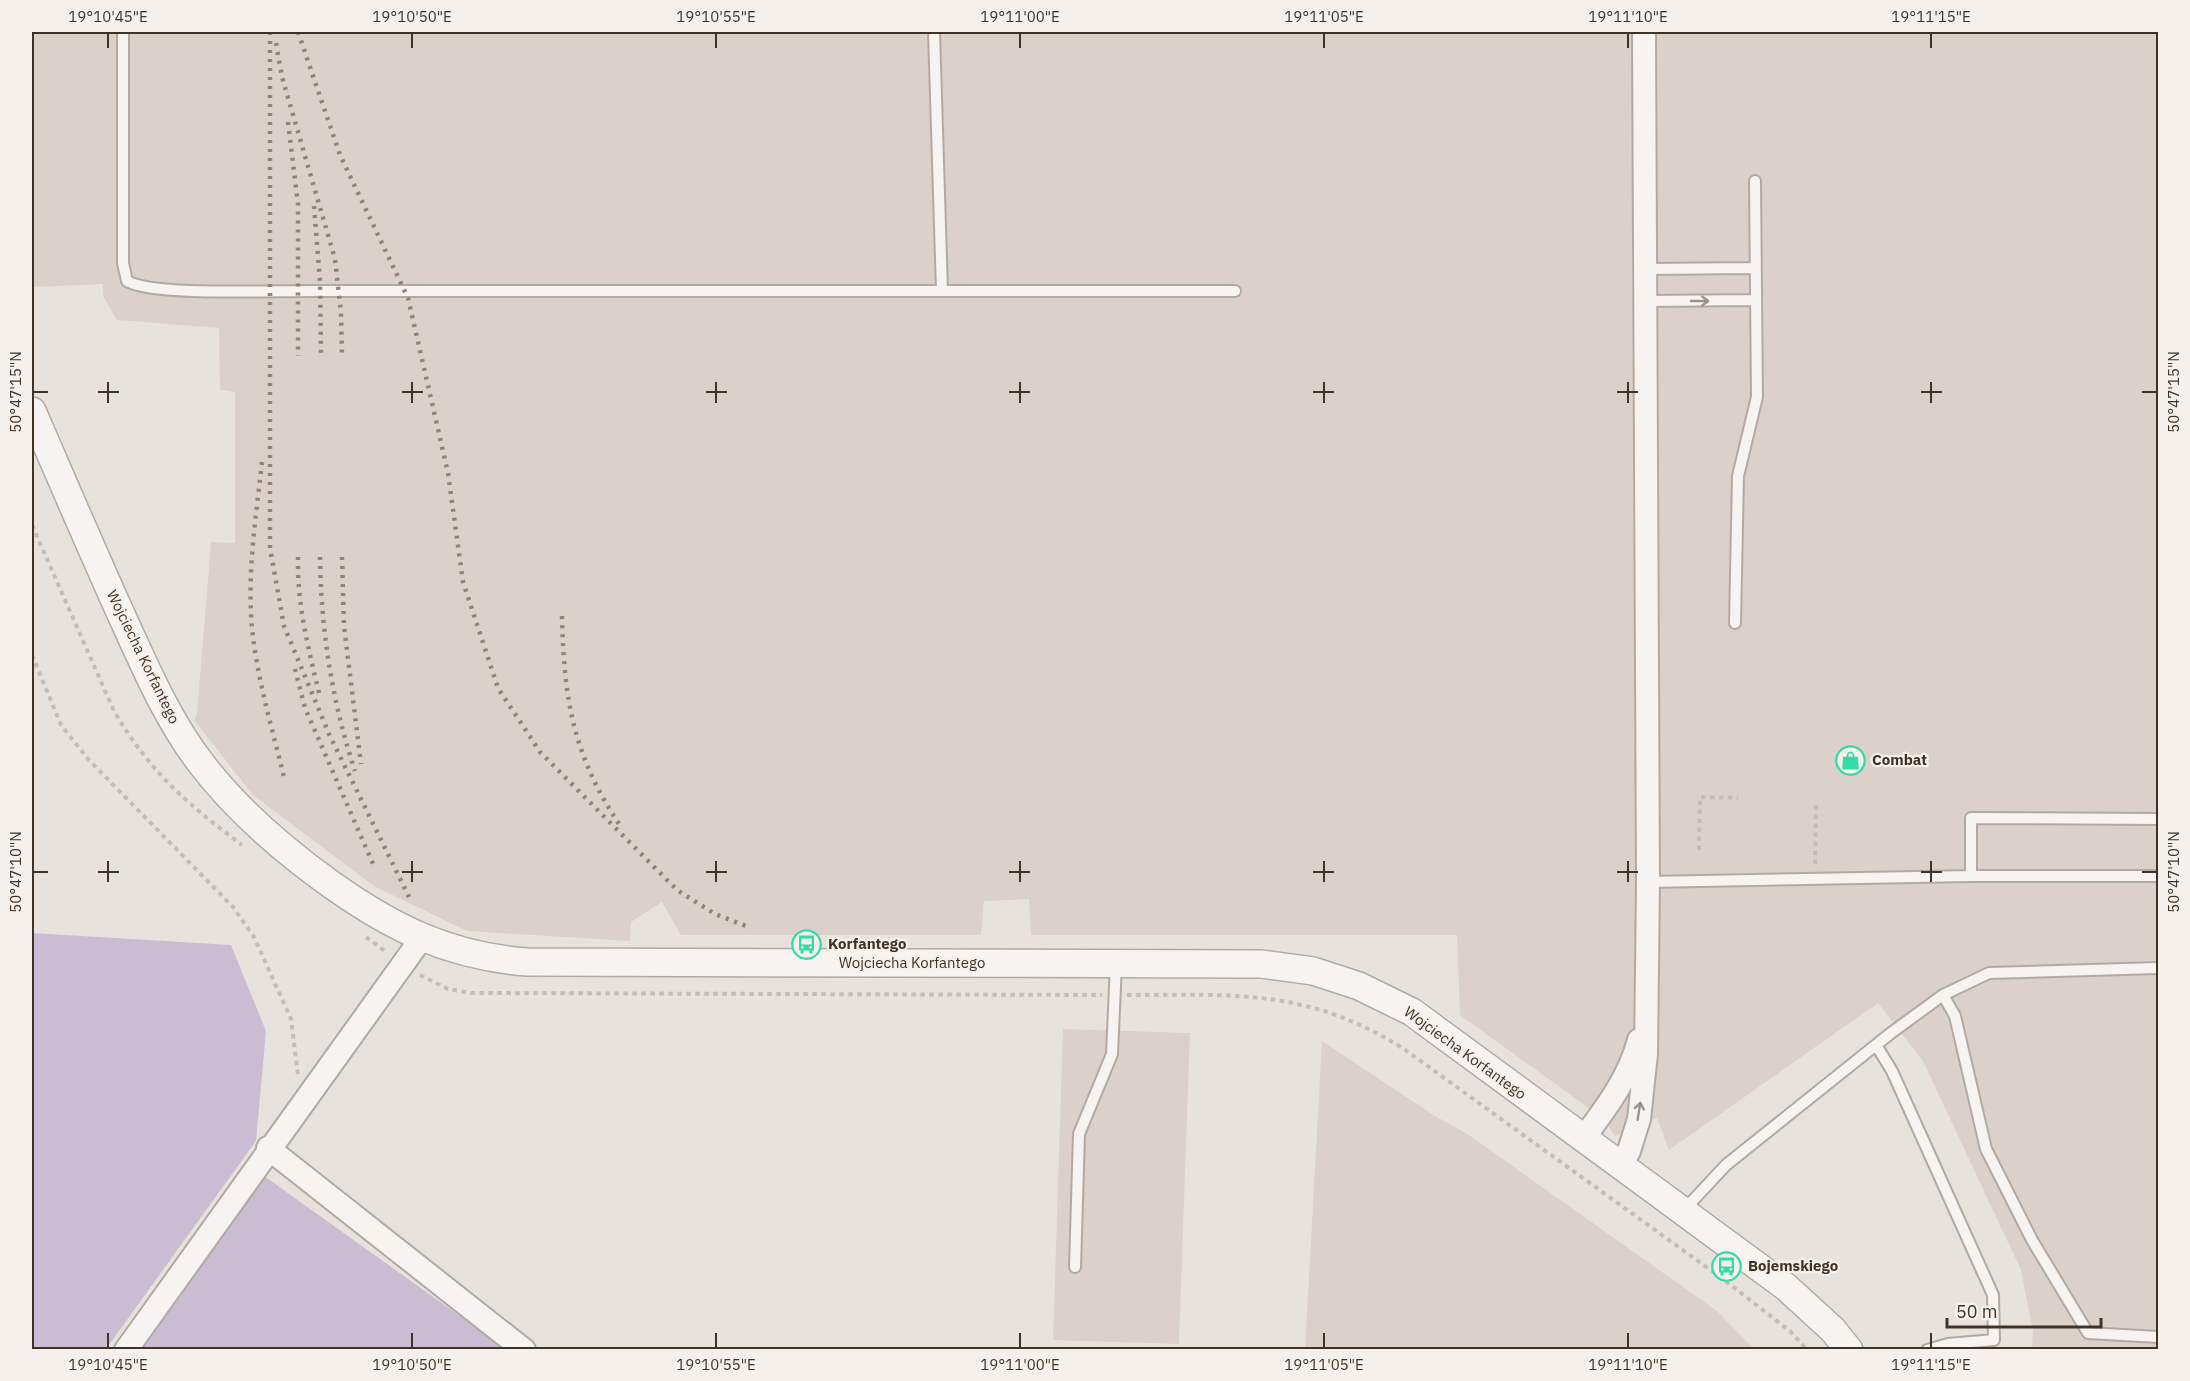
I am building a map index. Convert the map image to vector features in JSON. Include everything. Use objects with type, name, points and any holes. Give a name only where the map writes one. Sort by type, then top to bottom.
[{"type":"street","points":[[1620,1166],[1629,1151],[1639,1119],[1646,1054],[1648,882],[1644,32]]},
{"type":"street","name":"Wojciecha Korfantego","points":[[32,411],[158,696],[199,762],[255,825],[305,866],[364,908],[421,939],[495,960],[527,962],[1261,964],[1313,971],[1359,986],[1412,1012],[1786,1287],[1833,1329],[1849,1350]]},
{"type":"street","points":[[126,1350],[268,1148],[421,939]]},
{"type":"street","points":[[1583,1139],[1614,1097],[1634,1059],[1646,1012]]},
{"type":"street","points":[[268,1148],[524,1350]]},
{"type":"lane","points":[[123,32],[123,262],[127,281],[135,286],[171,290],[1235,291]]},
{"type":"lane","points":[[934,32],[942,291]]},
{"type":"lane","points":[[1736,623],[1738,476],[1757,398],[1755,181]]},
{"type":"lane","points":[[1645,269],[1755,268]]},
{"type":"lane","points":[[1645,301],[1756,300]]},
{"type":"lane","points":[[1971,876],[1971,818],[2158,819]]},
{"type":"lane","points":[[1648,882],[1971,876],[2158,876]]},
{"type":"lane","points":[[1075,1267],[1079,1134],[1112,1054],[1116,964]]},
{"type":"lane","points":[[1683,1211],[1726,1165],[1876,1045],[1943,995],[1989,973],[2158,968]]},
{"type":"lane","points":[[1943,995],[1955,1016],[1986,1149],[2032,1240],[2088,1333],[2158,1337]]},
{"type":"lane","points":[[1876,1045],[1892,1071],[1993,1295],[1994,1340],[1948,1344],[1927,1350]]},
{"type":"path","points":[[32,655],[61,725],[68,734],[88,759],[233,907],[254,937],[291,1019],[301,1104]]},
{"type":"path","points":[[1699,849],[1700,797],[1738,798]]},
{"type":"path","points":[[1815,880],[1816,803]]},
{"type":"shaded area","points":[[32,32],[2158,32],[2158,1349],[2032,1349],[2033,1331],[2021,1270],[1923,1061],[1878,1003],[1669,1150],[1657,1118],[1615,1136],[1604,1119],[1460,1015],[1457,935],[1031,935],[1029,899],[984,901],[981,935],[681,935],[662,902],[631,922],[630,941],[467,931],[374,886],[253,795],[194,720],[197,714],[211,542],[235,543],[235,392],[220,390],[219,328],[117,320],[103,296],[103,284],[32,287]]},
{"type":"shaded area","points":[[32,933],[231,945],[266,1031],[256,1141],[106,1349],[32,1349]]},
{"type":"shaded area","points":[[1063,1029],[1190,1033],[1179,1344],[1053,1340]]},
{"type":"shaded area","points":[[1322,1041],[1435,1116],[1466,1133],[1717,1311],[1754,1349],[1305,1349]]},
{"type":"shaded area","points":[[257,1171],[506,1349],[131,1350]]},
{"type":"railway","points":[[270,32],[270,548],[284,626],[329,734],[409,897]]},
{"type":"railway","points":[[298,32],[340,155],[408,298],[448,473],[463,582],[498,688],[540,752],[677,890],[715,914],[751,928]]},
{"type":"railway","points":[[276,43],[282,77],[335,259],[341,313],[342,356]]},
{"type":"railway","points":[[288,122],[298,204],[298,356]]},
{"type":"railway","points":[[314,206],[320,281],[321,356]]},
{"type":"railway","points":[[262,462],[251,565],[252,628],[261,684],[284,777]]},
{"type":"railway","points":[[298,557],[301,609],[319,693]]},
{"type":"railway","points":[[320,557],[329,666],[340,719],[355,771]]},
{"type":"railway","points":[[342,557],[344,626],[361,764]]},
{"type":"railway","points":[[562,616],[565,674],[574,726],[592,776],[621,827]]},
{"type":"railway","points":[[295,669],[305,708],[374,866]]},
{"type":"place","name":"Combat","points":[[1851,760]]},
{"type":"place","name":"Korfantego","points":[[807,944]]},
{"type":"place","name":"Bojemskiego","points":[[1727,1266]]}]
